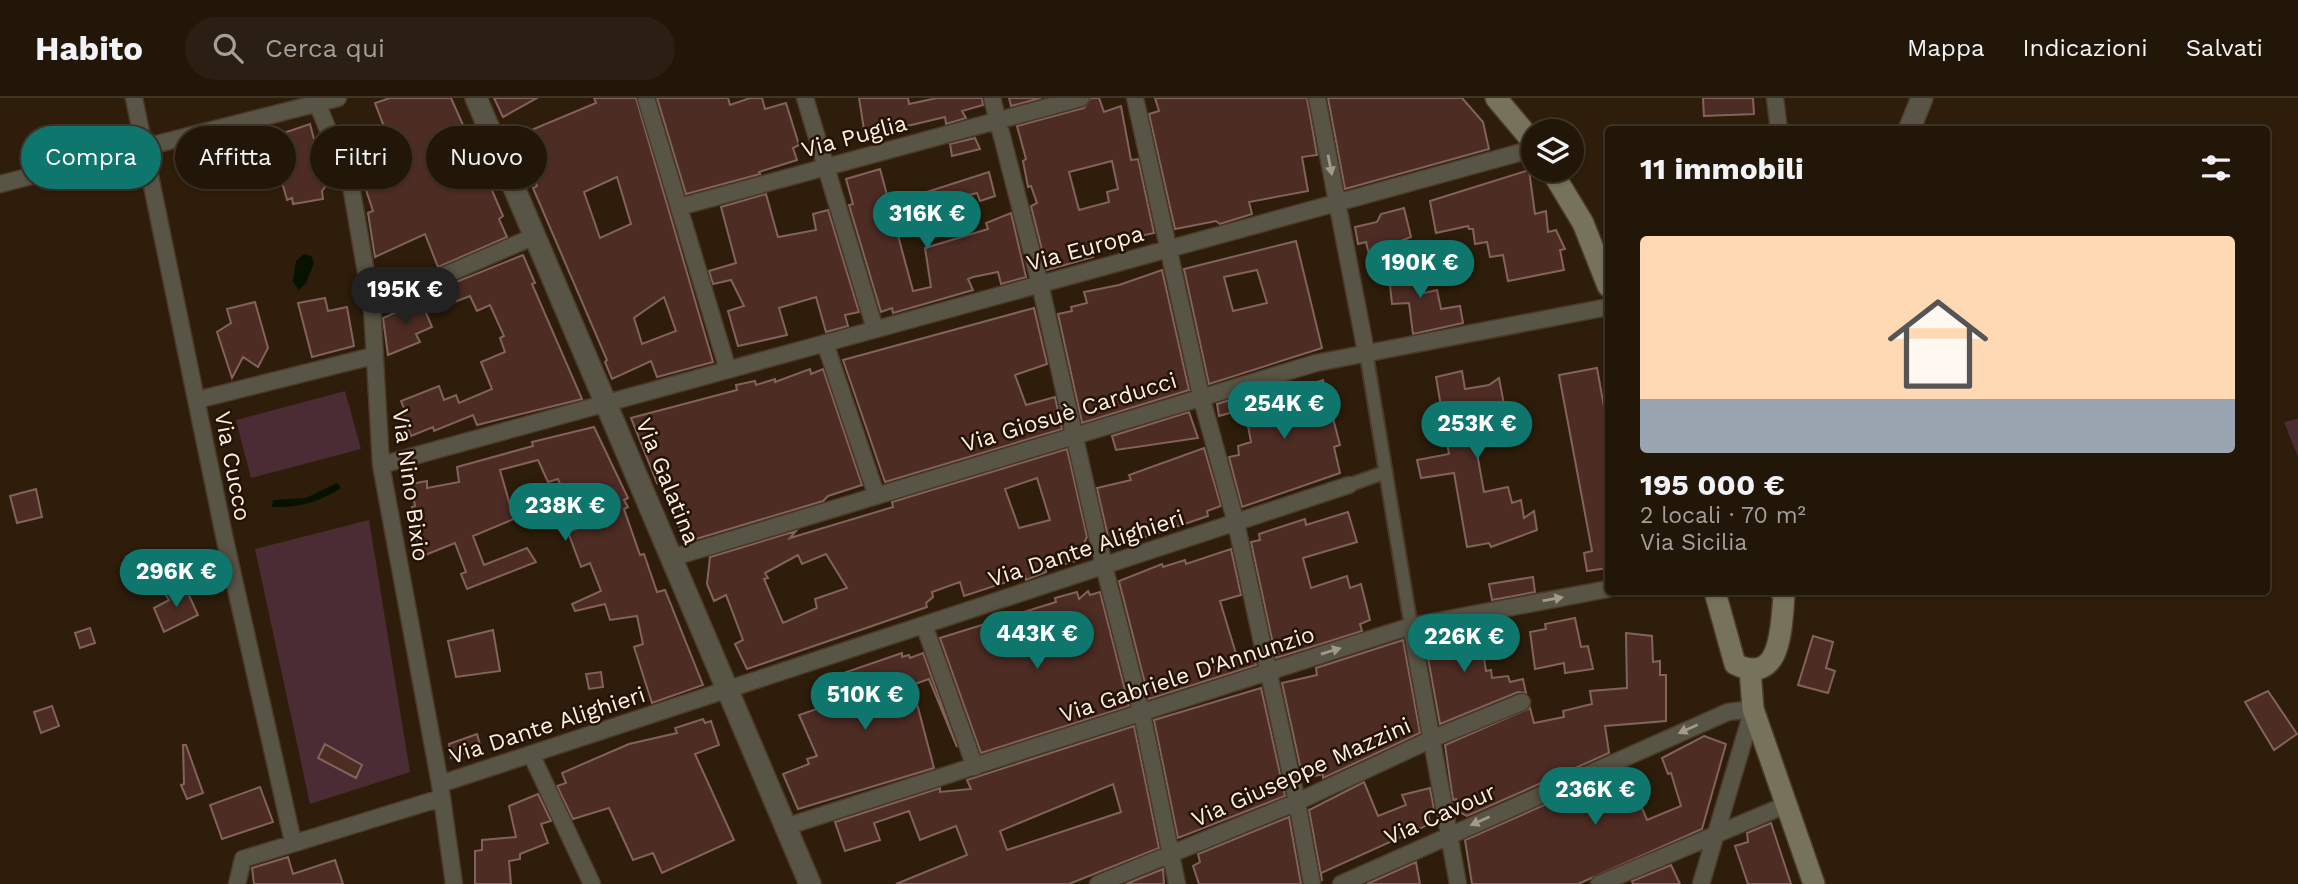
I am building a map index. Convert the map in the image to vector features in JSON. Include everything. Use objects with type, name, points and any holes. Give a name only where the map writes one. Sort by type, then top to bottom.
[{"type":"main road","points":[[1499,99],[1521,127]]},
{"type":"main road","points":[[1558,182],[1583,223],[1605,278]]},
{"type":"main road","points":[[1716,595],[1735,664],[1750,669],[1760,668],[1773,658],[1779,647],[1783,595]]},
{"type":"main road","points":[[1750,669],[1753,709],[1814,884]]},
{"type":"street","name":"Via Cucco","points":[[134,98],[141,126]]},
{"type":"street","points":[[161,145],[316,101],[338,98]]},
{"type":"street","name":"Via Galatina","points":[[476,98],[608,402],[726,691],[810,884]]},
{"type":"street","points":[[646,98],[728,370]]},
{"type":"street","points":[[805,98],[875,329]]},
{"type":"street","points":[[992,98],[1040,284],[1073,436],[1142,714],[1177,884]]},
{"type":"street","name":"Via Puglia","points":[[679,207],[1081,98]]},
{"type":"street","points":[[1135,98],[1201,396],[1236,523],[1266,671],[1297,802],[1312,884]]},
{"type":"street","points":[[1317,98],[1366,352],[1411,626],[1434,738],[1458,884]]},
{"type":"street","points":[[1775,98],[1778,126]]},
{"type":"street","points":[[1911,126],[1922,98]]},
{"type":"street","name":"Via Nino Bixio","points":[[316,101],[351,186],[372,307],[381,465],[440,791],[454,884]]},
{"type":"street","name":"Via Europa","points":[[381,465],[1521,152]]},
{"type":"street","points":[[0,184],[21,179]]},
{"type":"street","name":"Via Cucco","points":[[154,189],[293,842]]},
{"type":"street","points":[[372,307],[535,236]]},
{"type":"street","name":"Via Giosuè Carducci","points":[[671,558],[1316,363],[1605,308]]},
{"type":"street","points":[[825,343],[876,494]]},
{"type":"street","points":[[197,400],[373,356]]},
{"type":"street","name":"Via Dante Alighieri","points":[[237,884],[243,859],[440,791],[531,754],[1386,472]]},
{"type":"street","name":"Via Gabriele D'Annunzio","points":[[785,827],[1411,626],[1605,590]]},
{"type":"street","points":[[924,625],[975,767]]},
{"type":"street","name":"Via Giuseppe Mazzini","points":[[1105,883],[1297,802],[1434,738],[1522,702]]},
{"type":"street","points":[[1701,884],[1753,709]]},
{"type":"street","name":"Via Cavour","points":[[1341,884],[1728,712],[1753,709]]},
{"type":"street","points":[[531,754],[592,884]]},
{"type":"street","points":[[1599,884],[1788,804]]},
{"type":"shaded area","points":[[304,254],[311,256],[314,263],[306,283],[299,290],[293,282],[296,261]]},
{"type":"shaded area","points":[[345,391],[361,449],[251,478],[236,420]]},
{"type":"shaded area","points":[[2298,419],[2298,457],[2284,422]]},
{"type":"shaded area","points":[[337,483],[341,488],[317,500],[299,505],[272,507],[273,500],[306,498]]},
{"type":"shaded area","points":[[369,520],[410,772],[310,804],[255,549]]},
{"type":"building","points":[[390,98],[451,98],[464,126],[426,126],[426,189],[491,189],[503,216],[499,219],[507,237],[438,267],[425,234],[375,257],[368,213],[373,211],[366,189],[412,189],[412,126],[384,126],[375,103]]},
{"type":"building","points":[[494,98],[537,98],[503,117]]},
{"type":"building","points":[[594,98],[636,98],[713,362],[657,377],[651,361],[612,379],[605,362],[607,360],[533,189],[547,189],[547,126],[541,126],[596,103]],"holes":[[[617,177],[631,224],[600,238],[584,192]],[[664,297],[676,331],[642,344],[634,318]]]},
{"type":"building","points":[[657,98],[728,98],[730,105],[750,98],[762,98],[765,109],[786,103],[799,145],[793,148],[797,160],[759,172],[760,174],[686,194]]},
{"type":"building","points":[[859,98],[908,98],[909,104],[937,98],[982,98],[983,105],[962,111],[966,118],[946,124],[945,117],[865,136]]},
{"type":"building","points":[[1009,98],[1041,98],[1011,106]]},
{"type":"building","points":[[1091,98],[1099,98],[1104,112],[1121,106],[1131,160],[1138,159],[1154,233],[1135,237],[1134,233],[1089,247],[1093,257],[1047,270],[1031,206],[1037,203],[1031,186],[1028,187],[1023,161],[1026,159],[1017,126],[1084,108]],"holes":[[[1112,161],[1118,189],[1107,192],[1109,202],[1079,210],[1069,172]]]},
{"type":"building","points":[[1155,98],[1307,98],[1317,155],[1302,157],[1308,191],[1249,202],[1252,214],[1220,224],[1216,221],[1175,229],[1149,114],[1159,111]]},
{"type":"building","points":[[1328,98],[1462,98],[1483,122],[1489,149],[1345,189]]},
{"type":"building","points":[[1703,98],[1753,98],[1754,114],[1704,116]]},
{"type":"building","points":[[310,124],[310,189],[324,189],[323,199],[293,204],[292,198],[287,200],[284,189],[296,189],[296,129]]},
{"type":"building","points":[[975,138],[980,149],[952,156],[950,144]]},
{"type":"building","points":[[880,169],[913,291],[931,287],[925,248],[988,229],[986,223],[1011,213],[1026,277],[1001,284],[998,272],[973,277],[968,279],[973,290],[893,313],[892,308],[881,312],[849,205],[853,204],[846,179]]},
{"type":"building","points":[[989,172],[995,196],[980,201],[977,193],[944,201],[946,210],[919,218],[918,208],[908,210],[905,199]]},
{"type":"building","points":[[1521,173],[1521,182],[1531,182],[1535,214],[1546,211],[1548,232],[1556,230],[1565,249],[1560,250],[1564,270],[1508,281],[1503,255],[1490,257],[1487,242],[1475,244],[1473,229],[1468,226],[1436,233],[1430,201]]},
{"type":"building","points":[[766,194],[778,237],[816,230],[813,214],[828,210],[859,312],[845,315],[848,326],[826,332],[816,297],[779,308],[787,335],[738,346],[728,311],[744,306],[731,280],[713,284],[709,271],[736,263],[721,207]]},
{"type":"building","points":[[1404,208],[1411,237],[1369,254],[1366,242],[1358,244],[1355,227],[1377,222],[1381,214]]},
{"type":"building","points":[[1296,241],[1322,348],[1209,384],[1184,269]],"holes":[[[1257,270],[1267,303],[1233,311],[1224,277]]]},
{"type":"building","points":[[523,255],[535,283],[532,284],[582,399],[477,425],[473,415],[434,431],[433,427],[411,436],[403,417],[406,413],[401,401],[439,386],[444,400],[456,395],[459,403],[492,389],[481,362],[505,352],[500,338],[504,336],[490,305],[477,311],[470,296],[452,303],[446,286]]},
{"type":"building","points":[[1417,262],[1424,293],[1437,290],[1441,309],[1460,306],[1463,323],[1413,334],[1409,303],[1392,304],[1388,265]]},
{"type":"building","points":[[1162,270],[1189,390],[1082,423],[1058,314],[1072,311],[1071,307],[1087,303],[1084,292],[1119,285]]},
{"type":"building","points":[[325,298],[328,311],[347,307],[354,346],[312,357],[298,303]]},
{"type":"building","points":[[421,301],[432,327],[416,334],[420,342],[388,355],[383,318]]},
{"type":"building","points":[[255,302],[268,348],[258,367],[243,357],[232,378],[217,332],[231,323],[227,309]]},
{"type":"building","points":[[1034,308],[1047,364],[1015,375],[1026,405],[1055,397],[1062,429],[885,482],[843,360]]},
{"type":"building","points":[[1597,368],[1605,412],[1605,568],[1587,571],[1584,553],[1592,551],[1559,375]]},
{"type":"building","points":[[810,369],[811,374],[823,369],[862,485],[828,496],[823,501],[686,542],[659,481],[657,483],[631,418],[737,390],[736,385],[755,381],[756,385],[775,379],[775,382]]},
{"type":"building","points":[[1462,371],[1465,389],[1489,385],[1499,378],[1505,410],[1515,408],[1519,427],[1509,428],[1510,434],[1475,442],[1484,492],[1508,487],[1512,503],[1521,500],[1524,518],[1534,511],[1537,530],[1491,547],[1489,543],[1467,547],[1454,473],[1421,478],[1417,460],[1449,454],[1436,377]]},
{"type":"building","points":[[1323,380],[1340,445],[1334,447],[1340,473],[1242,507],[1229,457],[1239,455],[1238,446],[1251,442],[1245,409],[1219,416],[1217,404],[1285,383],[1287,392]]},
{"type":"building","points":[[1189,412],[1198,438],[1116,450],[1112,436]]},
{"type":"building","points":[[594,427],[628,498],[624,500],[628,507],[624,509],[640,555],[644,554],[657,592],[665,590],[703,685],[652,703],[634,647],[643,644],[637,616],[610,620],[605,604],[575,611],[572,604],[601,591],[590,563],[581,567],[568,532],[579,528],[558,479],[548,482],[538,460],[500,470],[514,519],[473,536],[484,565],[527,548],[536,562],[467,589],[461,574],[466,572],[455,543],[420,557],[411,484],[427,481],[427,488],[459,482],[457,467],[533,446],[532,442]]},
{"type":"building","points":[[1204,448],[1221,506],[1207,511],[1208,516],[1137,540],[1134,532],[1109,541],[1097,488],[1131,480],[1129,475]]},
{"type":"building","points":[[1067,449],[1087,537],[1076,561],[1046,569],[1046,572],[1026,580],[1025,576],[964,596],[960,582],[932,592],[933,597],[926,603],[927,607],[747,669],[735,644],[743,640],[726,595],[714,601],[707,584],[710,557],[796,531],[790,538],[893,507],[892,502]],"holes":[[[1037,478],[1050,520],[1019,528],[1005,489]],[[826,554],[847,588],[815,599],[817,608],[783,623],[764,579],[768,578],[765,573],[798,555],[802,564]]]},
{"type":"building","points":[[36,489],[42,517],[17,523],[10,496]]},
{"type":"building","points":[[1348,512],[1357,542],[1303,558],[1311,588],[1347,576],[1350,588],[1361,584],[1370,620],[1360,624],[1362,631],[1276,658],[1251,542],[1260,540],[1259,534],[1305,519],[1306,525]]},
{"type":"building","points":[[1231,549],[1241,595],[1220,601],[1237,657],[1253,650],[1256,665],[1149,699],[1119,581],[1162,564],[1163,567],[1185,560],[1186,564]]},
{"type":"building","points":[[149,551],[153,568],[132,575],[126,557]]},
{"type":"building","points":[[1533,577],[1535,592],[1492,600],[1489,584]]},
{"type":"building","points":[[180,584],[184,593],[187,591],[198,615],[164,632],[154,608],[169,600],[164,592]]},
{"type":"building","points":[[1088,591],[1090,595],[1100,592],[1129,706],[981,753],[940,638],[1056,602],[1055,598],[1077,592],[1079,599]]},
{"type":"building","points":[[1575,618],[1581,647],[1588,646],[1593,669],[1565,673],[1564,663],[1535,669],[1530,632],[1546,629],[1545,624]]},
{"type":"building","points":[[1479,626],[1486,671],[1491,670],[1492,678],[1508,676],[1510,682],[1523,679],[1526,693],[1518,692],[1440,724],[1424,636]]},
{"type":"building","points":[[90,628],[95,643],[80,648],[75,633]]},
{"type":"building","points":[[493,630],[500,671],[456,677],[448,641]]},
{"type":"building","points":[[1626,633],[1652,636],[1653,662],[1660,661],[1660,675],[1666,675],[1666,721],[1605,726],[1609,753],[1467,816],[1459,812],[1456,799],[1453,800],[1445,745],[1530,708],[1534,723],[1564,717],[1563,711],[1592,704],[1590,691],[1627,688]]},
{"type":"building","points":[[1813,636],[1833,642],[1826,668],[1835,671],[1828,693],[1798,685]]},
{"type":"building","points":[[1403,640],[1420,733],[1323,778],[1323,774],[1303,779],[1282,683],[1317,675],[1316,668]]},
{"type":"building","points":[[902,653],[902,657],[909,655],[910,658],[923,653],[957,747],[929,679],[912,685],[934,768],[798,809],[783,774],[809,764],[807,759],[817,756],[799,715],[837,702],[829,678]]},
{"type":"building","points":[[601,672],[603,687],[589,689],[586,674]]},
{"type":"building","points":[[1261,688],[1285,796],[1178,838],[1154,720]]},
{"type":"building","points":[[2268,691],[2297,734],[2274,750],[2245,702]]},
{"type":"building","points":[[52,706],[59,726],[41,733],[34,712]]},
{"type":"building","points":[[703,719],[705,723],[711,721],[719,745],[695,754],[734,840],[662,873],[653,853],[633,860],[609,808],[573,819],[557,786],[566,783],[562,773],[629,744],[677,733],[675,728]]},
{"type":"building","points":[[1134,726],[1159,848],[1069,884],[896,884],[967,855],[956,826],[920,840],[909,811],[874,823],[880,840],[845,851],[835,822],[940,788],[940,792],[971,789],[967,780]],"holes":[[[1113,784],[1121,812],[1007,850],[1000,831]]]},
{"type":"building","points":[[477,734],[481,748],[451,758],[449,744]]},
{"type":"building","points":[[1704,736],[1726,744],[1702,829],[1578,884],[1472,884],[1465,840],[1619,772],[1635,811],[1642,808],[1647,820],[1681,806],[1671,773],[1668,774],[1662,758]]},
{"type":"building","points":[[325,744],[362,765],[356,778],[318,758]]},
{"type":"building","points":[[183,745],[186,745],[203,793],[187,799],[181,785],[184,784]]},
{"type":"building","points":[[1364,782],[1378,816],[1406,805],[1402,795],[1430,788],[1434,809],[1428,811],[1430,824],[1321,873],[1322,881],[1309,810]]},
{"type":"building","points":[[260,787],[273,822],[222,839],[210,805]]},
{"type":"building","points":[[538,794],[551,821],[541,824],[548,843],[520,854],[520,859],[509,861],[511,884],[475,884],[475,851],[482,850],[482,840],[516,837],[509,806]]},
{"type":"building","points":[[1289,817],[1301,884],[1199,884],[1193,866],[1200,862],[1198,854]]},
{"type":"building","points":[[1771,823],[1791,884],[1748,884],[1735,846],[1748,842],[1747,833]]},
{"type":"building","points":[[288,857],[293,874],[335,860],[343,884],[254,884],[252,868]]},
{"type":"building","points":[[1416,862],[1420,884],[1367,884]]},
{"type":"building","points":[[1671,865],[1680,884],[1633,884],[1632,881]]},
{"type":"building","points":[[1163,869],[1164,884],[1126,884]]}]
